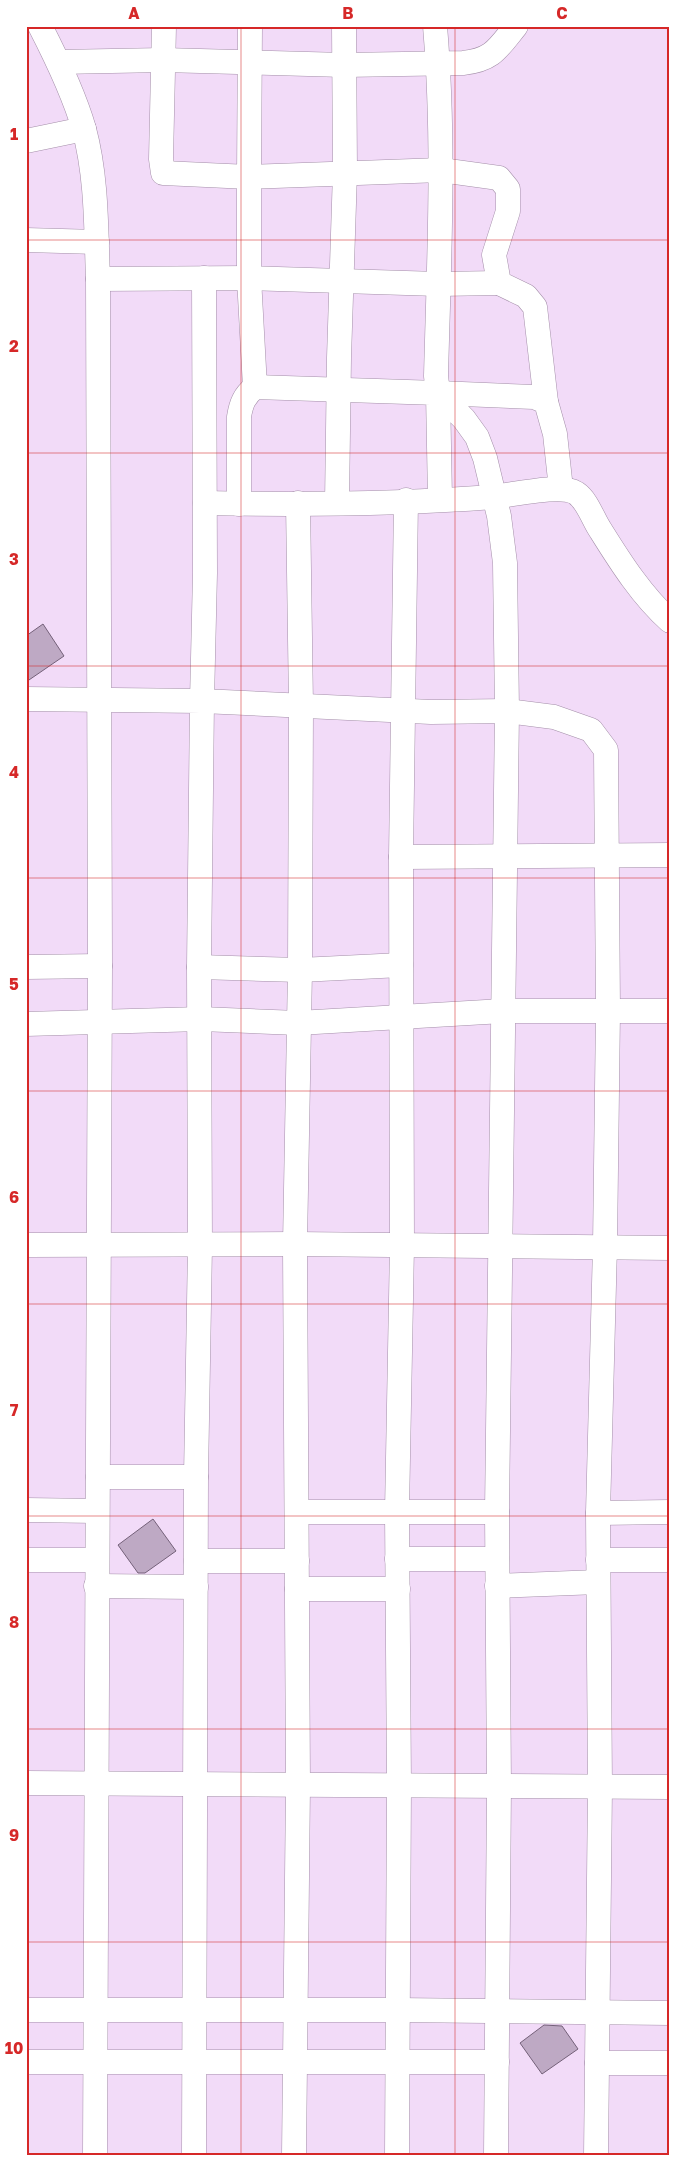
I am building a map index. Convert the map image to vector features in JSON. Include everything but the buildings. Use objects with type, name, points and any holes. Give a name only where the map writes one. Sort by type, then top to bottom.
[{"type":"street","points":[[40,26],[58,62],[84,130],[95,191],[98,279],[100,966],[96,1560],[97,1784],[94,2010],[95,2156]]},
{"type":"street","points":[[164,26],[163,172],[249,177],[441,170],[499,178],[508,189],[508,211],[494,255],[499,283]]},
{"type":"street","points":[[250,26],[249,278],[255,387]]},
{"type":"street","points":[[337,503],[338,389],[345,172],[344,26]]},
{"type":"street","points":[[435,26],[441,170],[438,284],[440,499]]},
{"type":"street","points":[[58,62],[163,60],[344,65],[438,64],[481,61],[496,50],[516,26]]},
{"type":"street","points":[[26,141],[84,130]]},
{"type":"street","points":[[26,240],[97,242]]},
{"type":"street","points":[[194,2156],[196,1477],[200,1246],[199,966],[205,503],[204,278]]},
{"type":"street","points":[[98,279],[249,278],[438,284],[499,283],[526,296],[536,307],[546,402],[555,434],[561,489]]},
{"type":"street","points":[[239,504],[239,417],[247,393],[255,387],[534,397],[546,402]]},
{"type":"street","points":[[438,393],[464,420],[476,437],[485,458],[500,516],[505,563],[504,1011],[497,1512],[499,1786],[496,2156]]},
{"type":"street","points":[[205,503],[337,503],[494,497],[561,489],[576,493],[651,604],[670,622]]},
{"type":"street","points":[[397,2156],[399,1785],[397,1511],[402,1246],[401,857],[406,500]]},
{"type":"street","points":[[294,2156],[298,1784],[296,1244],[301,706],[298,502]]},
{"type":"street","points":[[26,699],[202,701],[402,710],[506,711],[554,717],[591,730],[606,750],[605,856],[608,1011],[605,1246],[598,1513],[600,1787],[596,2156]]},
{"type":"street","points":[[401,857],[670,855]]},
{"type":"street","points":[[199,966],[300,970],[401,965]]},
{"type":"street","points":[[26,967],[100,966]]},
{"type":"street","points":[[26,1024],[200,1019],[298,1023],[504,1011],[670,1010]]},
{"type":"street","points":[[26,1245],[200,1246],[296,1244],[670,1248]]},
{"type":"street","points":[[98,1477],[196,1477]]},
{"type":"street","points":[[26,1510],[97,1511]]},
{"type":"street","points":[[297,1512],[497,1512]]},
{"type":"street","points":[[598,1513],[670,1512]]},
{"type":"street","points":[[397,1559],[497,1559]]},
{"type":"street","points":[[26,1560],[96,1560]]},
{"type":"street","points":[[497,1586],[670,1560]]},
{"type":"street","points":[[196,1561],[297,1561]]},
{"type":"street","points":[[96,1586],[196,1587]]},
{"type":"street","points":[[297,1589],[398,1589]]},
{"type":"street","points":[[26,1783],[670,1787]]},
{"type":"street","points":[[26,2010],[295,2009],[670,2013]]},
{"type":"street","points":[[26,2062],[497,2062]]},
{"type":"street","points":[[597,2063],[670,2063]]}]
